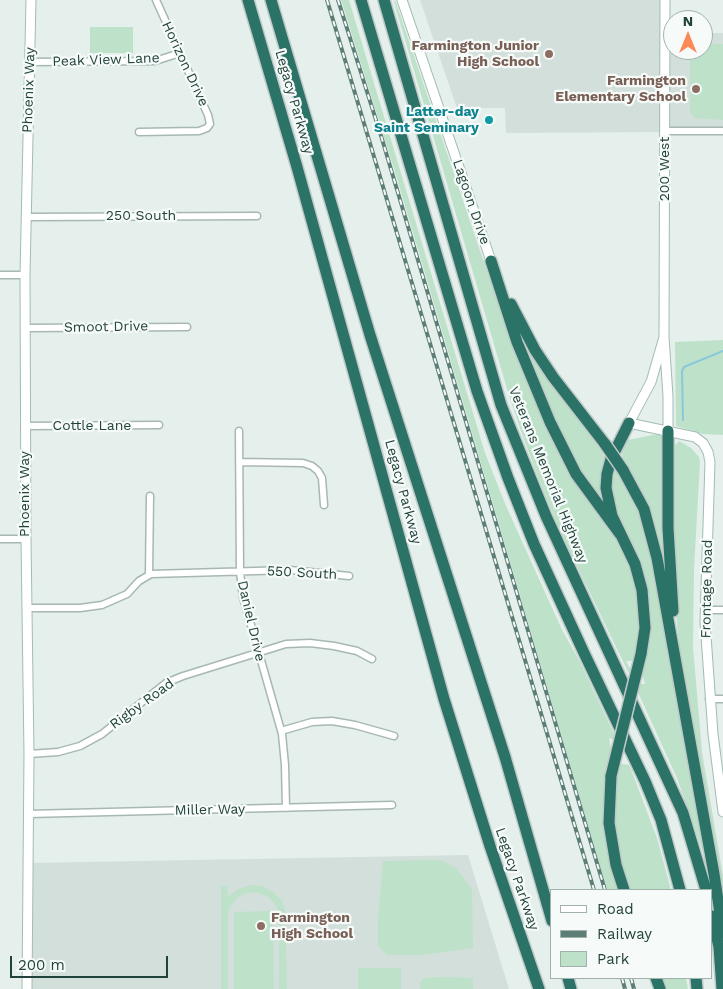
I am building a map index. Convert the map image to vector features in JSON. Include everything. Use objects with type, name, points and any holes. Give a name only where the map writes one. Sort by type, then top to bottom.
[{"type":"highway","name":"Legacy Parkway","points":[[248,0],[297,167],[444,699],[490,846],[539,989]]},
{"type":"highway","name":"Legacy Parkway","points":[[272,0],[370,335],[503,748],[550,914]]},
{"type":"highway","points":[[361,0],[489,426],[534,544],[661,820],[680,889]]},
{"type":"highway","name":"Veterans Memorial Highway","points":[[384,0],[501,405],[546,516],[683,813],[706,889]]},
{"type":"highway","points":[[491,261],[535,350],[623,470],[644,509],[652,535],[675,657],[723,932]]},
{"type":"highway","points":[[491,261],[517,342],[550,422],[576,474],[620,534]]},
{"type":"highway","points":[[624,889],[610,836],[609,795],[611,776],[642,654],[645,628],[642,590],[635,564],[612,516],[608,502],[607,474],[613,454],[630,423]]},
{"type":"highway","points":[[668,431],[668,528],[675,657]]},
{"type":"highway","points":[[713,920],[719,947],[722,989]]},
{"type":"street","name":"Phoenix Way","points":[[27,989],[28,754],[25,275],[31,0]]},
{"type":"street","name":"Horizon Drive","points":[[139,132],[199,131],[207,128],[210,124],[208,115],[156,0]]},
{"type":"street","name":"Lagoon Drive","points":[[402,0],[491,261]]},
{"type":"street","name":"200 West","points":[[664,0],[664,337]]},
{"type":"street","name":"Peak View Lane","points":[[30,62],[155,61],[163,60],[180,52]]},
{"type":"street","points":[[664,131],[723,131]]},
{"type":"street","name":"250 South","points":[[26,217],[257,216]]},
{"type":"street","points":[[0,275],[25,275]]},
{"type":"street","name":"Smoot Drive","points":[[25,328],[186,326]]},
{"type":"street","points":[[630,423],[651,382],[664,337]]},
{"type":"street","points":[[664,337],[668,431]]},
{"type":"street","name":"Frontage Road","points":[[630,423],[699,440],[706,448],[709,457],[705,610],[709,699],[723,812]]},
{"type":"street","name":"Cottle Lane","points":[[25,426],[159,425]]},
{"type":"street","name":"Daniel Drive","points":[[239,431],[240,572],[242,597],[280,731],[284,756],[286,808]]},
{"type":"street","points":[[239,462],[303,463],[312,466],[322,478],[324,505]]},
{"type":"street","points":[[26,608],[80,608],[102,605],[127,594],[139,580],[149,575],[150,496]]},
{"type":"street","points":[[0,540],[26,538]]},
{"type":"street","name":"550 South","points":[[149,575],[290,570],[349,576]]},
{"type":"street","points":[[705,610],[723,610]]},
{"type":"street","name":"Rigby Road","points":[[28,754],[58,752],[80,746],[102,734],[166,683],[286,644],[310,643],[357,650],[372,659]]},
{"type":"street","points":[[709,699],[723,699]]},
{"type":"street","points":[[280,731],[312,722],[332,721],[355,725],[394,736]]},
{"type":"street","name":"Miller Way","points":[[28,814],[392,805]]},
{"type":"shaded area","name":"Farmington Junior High School","points":[[420,0],[660,0],[660,132],[506,133],[505,108],[457,108]]},
{"type":"shaded area","name":"Farmington Elementary School","points":[[713,33],[723,33],[723,128],[668,128],[668,60],[713,60]]},
{"type":"shaded area","name":"Farmington High School","points":[[468,855],[509,989],[31,989],[32,863]]},
{"type":"green space","points":[[341,0],[349,0],[485,453],[506,506],[562,630],[579,660],[616,738],[616,740],[609,738],[612,754],[609,767],[620,889],[607,889],[395,172]]},
{"type":"green space","points":[[395,0],[512,345],[532,395],[549,432],[627,556],[637,587],[640,630],[636,661],[626,661],[633,674],[631,678],[562,535],[523,437],[507,389],[394,2]]},
{"type":"green space","points":[[90,27],[133,27],[133,53],[90,53]]},
{"type":"green space","points":[[713,44],[723,44],[723,120],[695,118],[690,112],[690,60],[713,60]]},
{"type":"green space","points":[[508,306],[602,446],[604,456],[608,454],[606,508],[568,453]]},
{"type":"green space","points":[[723,340],[723,435],[703,434],[676,426],[675,342]]},
{"type":"green space","points":[[658,434],[662,436],[668,599],[662,569],[623,462],[622,452],[620,452],[623,441]]},
{"type":"green space","points":[[679,441],[691,448],[699,457],[700,462],[694,569],[693,647],[702,752],[723,876],[723,904],[682,675],[678,635],[675,599],[671,449]]},
{"type":"green space","points":[[619,469],[641,517],[651,551],[708,867],[677,778],[636,688],[638,684],[645,684],[641,670],[648,633],[614,507],[609,476]]},
{"type":"green space","points":[[617,763],[629,765],[657,838],[671,889],[627,889],[612,825]]},
{"type":"green space","points":[[438,860],[456,868],[472,889],[473,948],[421,955],[387,955],[378,946],[378,919],[383,861]]},
{"type":"green space","points":[[251,885],[262,886],[273,892],[281,900],[285,909],[287,989],[279,989],[279,912],[269,897],[255,892],[246,893],[237,898],[229,909],[228,989],[221,989],[221,886],[227,886],[228,897],[238,889]]},
{"type":"green space","points":[[273,911],[274,989],[234,989],[234,912]]},
{"type":"green space","points":[[358,968],[401,968],[401,989],[358,989]]},
{"type":"green space","points":[[424,978],[473,978],[473,989],[420,989],[420,982]]},
{"type":"green space","points":[[659,979],[686,979],[688,989],[663,989]]},
{"type":"waterway","points":[[683,420],[682,371],[684,367],[723,351]]},
{"type":"railway","points":[[327,0],[594,889]]},
{"type":"railway","points":[[338,0],[382,139],[605,889]]},
{"type":"railway","points":[[622,979],[625,989]]},
{"type":"railway","points":[[631,979],[634,989]]},
{"type":"place","name":"Farmington Junior High School","points":[[549,54]]},
{"type":"place","name":"Farmington Elementary School","points":[[696,89]]},
{"type":"place","name":"Latter-day Saint Seminary","points":[[489,120]]},
{"type":"place","name":"Farmington High School","points":[[261,926]]}]
